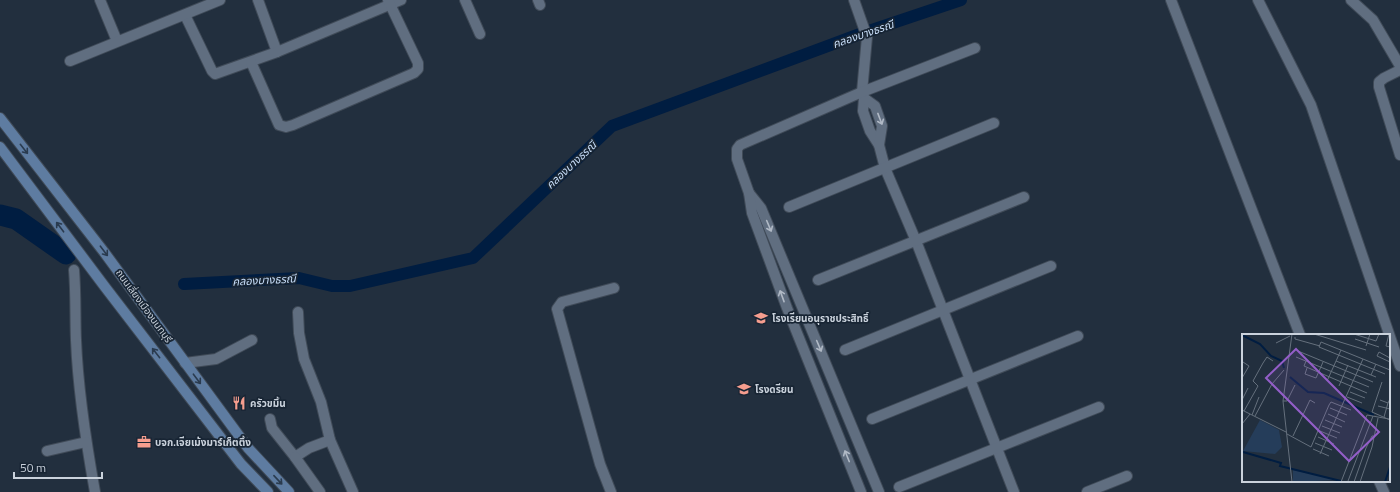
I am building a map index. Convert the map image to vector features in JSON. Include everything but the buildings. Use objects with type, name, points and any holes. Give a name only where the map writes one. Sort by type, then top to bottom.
[{"type":"main road","name":"ถนนเลี่ยงเมืองนนทบุรี","points":[[0,118],[104,252],[248,448],[289,492]]},
{"type":"main road","name":"ถนนเลี่ยงเมืองนนทบุรี","points":[[0,147],[241,464],[268,492]]},
{"type":"street","points":[[100,0],[117,41]]},
{"type":"street","points":[[70,61],[220,0]]},
{"type":"street","points":[[258,0],[277,52]]},
{"type":"street","points":[[185,15],[212,71],[215,74],[277,52],[389,2],[401,0]]},
{"type":"street","points":[[466,0],[480,34]]},
{"type":"street","points":[[854,0],[867,37],[863,95]]},
{"type":"street","points":[[1171,0],[1300,334]]},
{"type":"street","points":[[1258,0],[1311,105],[1389,334]]},
{"type":"street","points":[[1351,0],[1373,20],[1400,66]]},
{"type":"street","points":[[251,62],[280,125],[286,127],[414,73],[418,69],[418,63],[389,2]]},
{"type":"street","points":[[861,492],[795,328],[752,213],[749,193],[737,159],[737,148],[740,145],[975,48]]},
{"type":"street","points":[[1400,70],[1379,82],[1379,87],[1400,156]]},
{"type":"street","points":[[863,95],[875,106],[882,126],[879,145],[885,168],[916,241],[1014,492]]},
{"type":"street","points":[[788,206],[994,123]]},
{"type":"street","points":[[749,193],[761,208],[879,492]]},
{"type":"street","points":[[818,280],[1024,197]]},
{"type":"street","points":[[846,350],[1051,266]]},
{"type":"street","points":[[74,270],[77,348],[86,442],[96,492]]},
{"type":"street","points":[[610,492],[598,457],[557,309],[562,302],[614,288]]},
{"type":"street","points":[[298,312],[299,333],[304,359],[321,402],[330,440],[353,492]]},
{"type":"street","points":[[795,328],[810,323]]},
{"type":"street","points":[[872,419],[1078,336]]},
{"type":"street","points":[[1390,337],[1400,366]]},
{"type":"street","points":[[185,363],[216,359],[252,340]]},
{"type":"street","points":[[900,487],[1099,406]]},
{"type":"street","points":[[270,419],[272,428],[296,457],[320,492]]},
{"type":"street","points":[[296,457],[309,448],[330,440]]},
{"type":"street","points":[[47,451],[86,442]]},
{"type":"street","points":[[855,477],[871,471]]},
{"type":"street","points":[[1087,492],[1127,476]]},
{"type":"street","points":[[1379,482],[1384,492]]},
{"type":"waterway","name":"คลองบางธรณี","points":[[184,284],[299,278],[332,286],[350,286],[473,258],[612,126],[860,34],[961,0]]},
{"type":"waterway","name":"คลองบางธรณี","points":[[0,215],[16,219],[66,254]]},
{"type":"place","name":"โรงเรียนอนุราชประสิทธิ์","points":[[761,318]]},
{"type":"place","name":"โรงดรียน","points":[[744,389]]},
{"type":"place","name":"ครัวขมิ้น","points":[[239,403]]},
{"type":"place","name":"บจก.เจียเม้งมาร์เก็ตติ้ง","points":[[144,442]]}]
